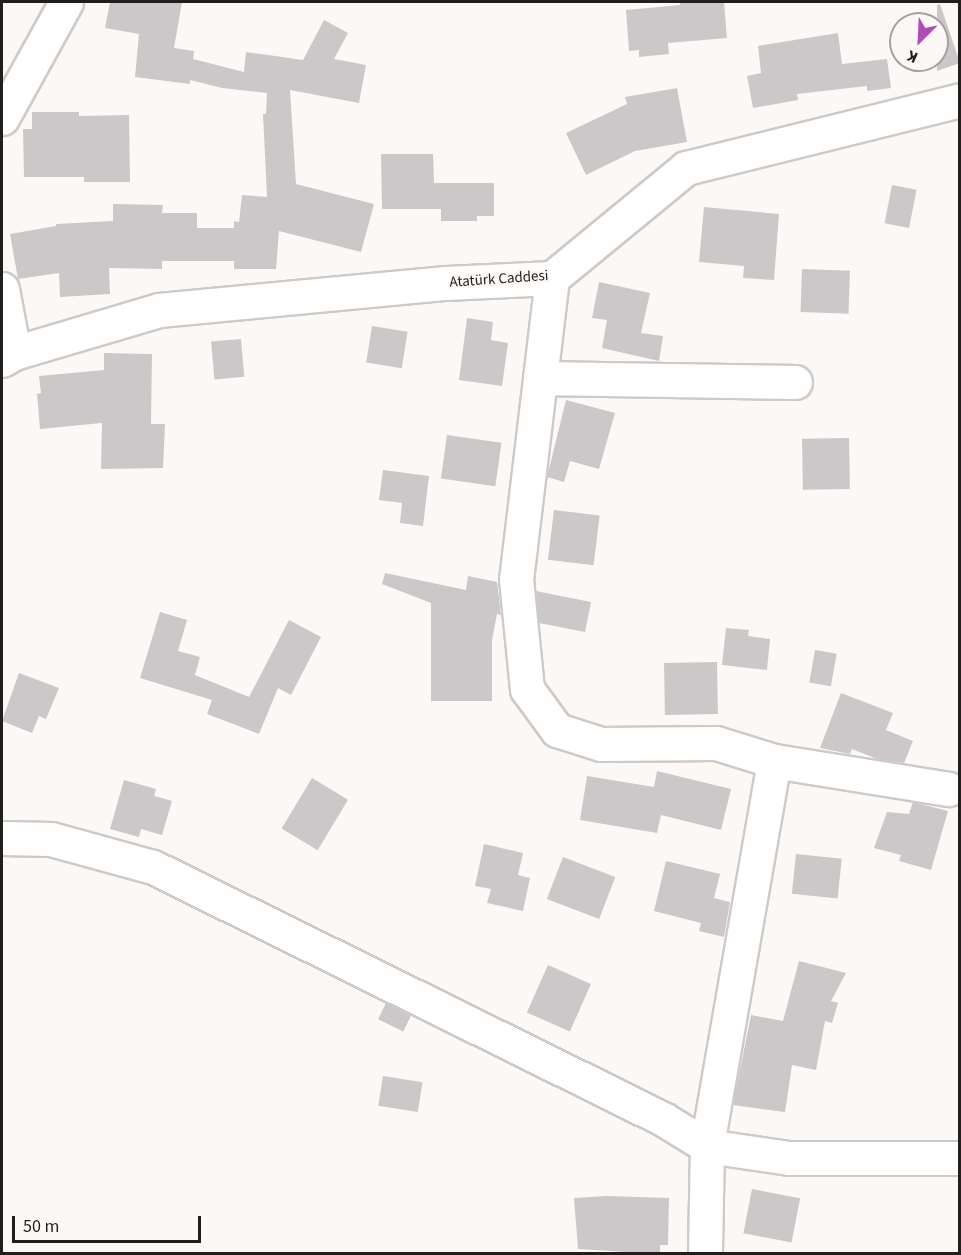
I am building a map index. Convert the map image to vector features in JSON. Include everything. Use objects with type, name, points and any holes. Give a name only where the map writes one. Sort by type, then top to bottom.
[{"type":"street","points":[[2,118],[66,2]]},
{"type":"street","name":"Atatürk Caddesi","points":[[8,357],[159,310],[446,283],[552,278],[687,168],[960,100]]},
{"type":"street","points":[[552,278],[516,579],[527,689],[557,730],[601,744],[716,743],[774,761],[949,789]]},
{"type":"street","points":[[2,289],[8,357]]},
{"type":"street","points":[[540,378],[795,382]]},
{"type":"street","points":[[705,1254],[707,1146],[774,761]]},
{"type":"street","points":[[2,838],[51,839],[153,867],[663,1119],[707,1146],[789,1158],[960,1158]]},
{"type":"building","points":[[110,2],[182,2],[174,48],[194,51],[193,59],[244,72],[246,52],[303,60],[324,20],[348,33],[334,59],[366,65],[359,103],[290,90],[296,184],[374,204],[361,252],[279,231],[276,269],[234,269],[234,261],[162,261],[162,269],[109,268],[110,294],[60,297],[59,273],[18,279],[10,234],[56,226],[56,224],[113,221],[113,204],[163,205],[162,213],[197,213],[197,228],[234,228],[234,221],[239,222],[242,195],[267,197],[263,114],[266,114],[267,93],[222,88],[190,80],[190,84],[135,77],[139,34],[105,28]]},
{"type":"building","points":[[680,2],[724,2],[727,38],[668,43],[669,54],[639,57],[639,50],[629,51],[626,10],[680,5]]},
{"type":"building","points":[[940,4],[943,12],[937,12],[937,5]]},
{"type":"building","points":[[949,31],[960,63],[949,67]]},
{"type":"building","points":[[838,33],[842,64],[887,59],[891,88],[867,91],[867,86],[797,94],[798,100],[753,108],[747,76],[761,73],[758,46]]},
{"type":"building","points":[[677,88],[687,142],[635,151],[586,175],[566,133],[627,104],[625,97]]},
{"type":"building","points":[[32,112],[79,112],[79,116],[129,115],[130,182],[84,182],[84,177],[24,177],[23,129],[32,129]]},
{"type":"building","points":[[381,154],[433,154],[434,183],[494,183],[494,216],[477,216],[477,221],[441,221],[441,209],[382,209]]},
{"type":"building","points":[[892,185],[917,190],[909,228],[885,223]]},
{"type":"building","points":[[704,207],[779,214],[774,280],[743,278],[744,266],[699,262]]},
{"type":"building","points":[[802,269],[850,271],[848,314],[800,312]]},
{"type":"building","points":[[599,282],[650,293],[641,333],[663,336],[659,361],[602,348],[607,320],[592,318]]},
{"type":"building","points":[[467,318],[493,322],[491,340],[508,343],[502,386],[459,380]]},
{"type":"building","points":[[372,326],[408,332],[402,368],[366,363]]},
{"type":"building","points":[[241,339],[244,377],[214,379],[211,342]]},
{"type":"building","points":[[104,353],[152,354],[151,424],[165,424],[163,468],[101,469],[102,423],[40,429],[37,394],[41,393],[39,376],[104,370]]},
{"type":"building","points":[[566,400],[615,413],[599,469],[570,461],[564,482],[547,477]]},
{"type":"building","points":[[447,435],[501,443],[495,486],[441,479]]},
{"type":"building","points":[[849,438],[850,489],[803,490],[802,439]]},
{"type":"building","points":[[383,470],[429,476],[423,526],[400,523],[402,503],[379,500]]},
{"type":"building","points":[[554,510],[600,516],[594,565],[548,560]]},
{"type":"building","points":[[385,573],[466,590],[468,576],[497,582],[501,615],[497,614],[492,640],[492,701],[431,701],[431,603],[382,584]]},
{"type":"building","points":[[536,591],[591,602],[585,632],[539,623]]},
{"type":"building","points":[[160,612],[187,620],[178,651],[200,657],[195,675],[249,697],[289,620],[321,637],[291,695],[278,688],[259,734],[207,714],[212,700],[140,678]]},
{"type":"building","points":[[726,628],[749,630],[748,636],[770,639],[767,670],[722,665]]},
{"type":"building","points":[[815,650],[837,654],[831,686],[809,682]]},
{"type":"building","points":[[717,662],[718,714],[665,715],[664,663]]},
{"type":"building","points":[[19,673],[59,688],[46,719],[39,716],[32,733],[2,721]]},
{"type":"building","points":[[841,693],[893,713],[886,730],[913,741],[904,763],[877,759],[852,749],[850,754],[820,748]]},
{"type":"building","points":[[657,771],[731,789],[721,830],[661,815],[657,833],[580,820],[587,776],[654,787]]},
{"type":"building","points":[[312,778],[348,800],[318,850],[282,829]]},
{"type":"building","points":[[124,780],[156,789],[154,796],[172,801],[162,835],[141,829],[139,837],[110,829]]},
{"type":"building","points":[[913,802],[948,811],[931,870],[899,861],[901,855],[874,848],[887,812],[909,814]]},
{"type":"building","points":[[484,844],[523,853],[518,875],[530,878],[523,911],[487,903],[491,889],[475,886]]},
{"type":"building","points":[[796,854],[842,859],[838,899],[792,894]]},
{"type":"building","points":[[563,857],[615,877],[599,919],[547,899]]},
{"type":"building","points":[[666,861],[720,874],[714,898],[730,902],[724,937],[699,931],[701,923],[654,911]]},
{"type":"building","points":[[799,961],[846,973],[831,1001],[838,1003],[832,1023],[825,1021],[816,1070],[792,1065],[785,1112],[733,1105],[751,1015],[783,1021]]},
{"type":"building","points":[[548,965],[591,984],[570,1032],[527,1013]]},
{"type":"building","points":[[386,1003],[411,1015],[403,1031],[378,1019]]},
{"type":"building","points":[[383,1076],[423,1082],[418,1112],[378,1106]]},
{"type":"building","points":[[752,1189],[800,1198],[792,1243],[743,1233]]},
{"type":"building","points":[[606,1196],[669,1198],[668,1245],[660,1245],[660,1254],[578,1249],[574,1198]]}]
